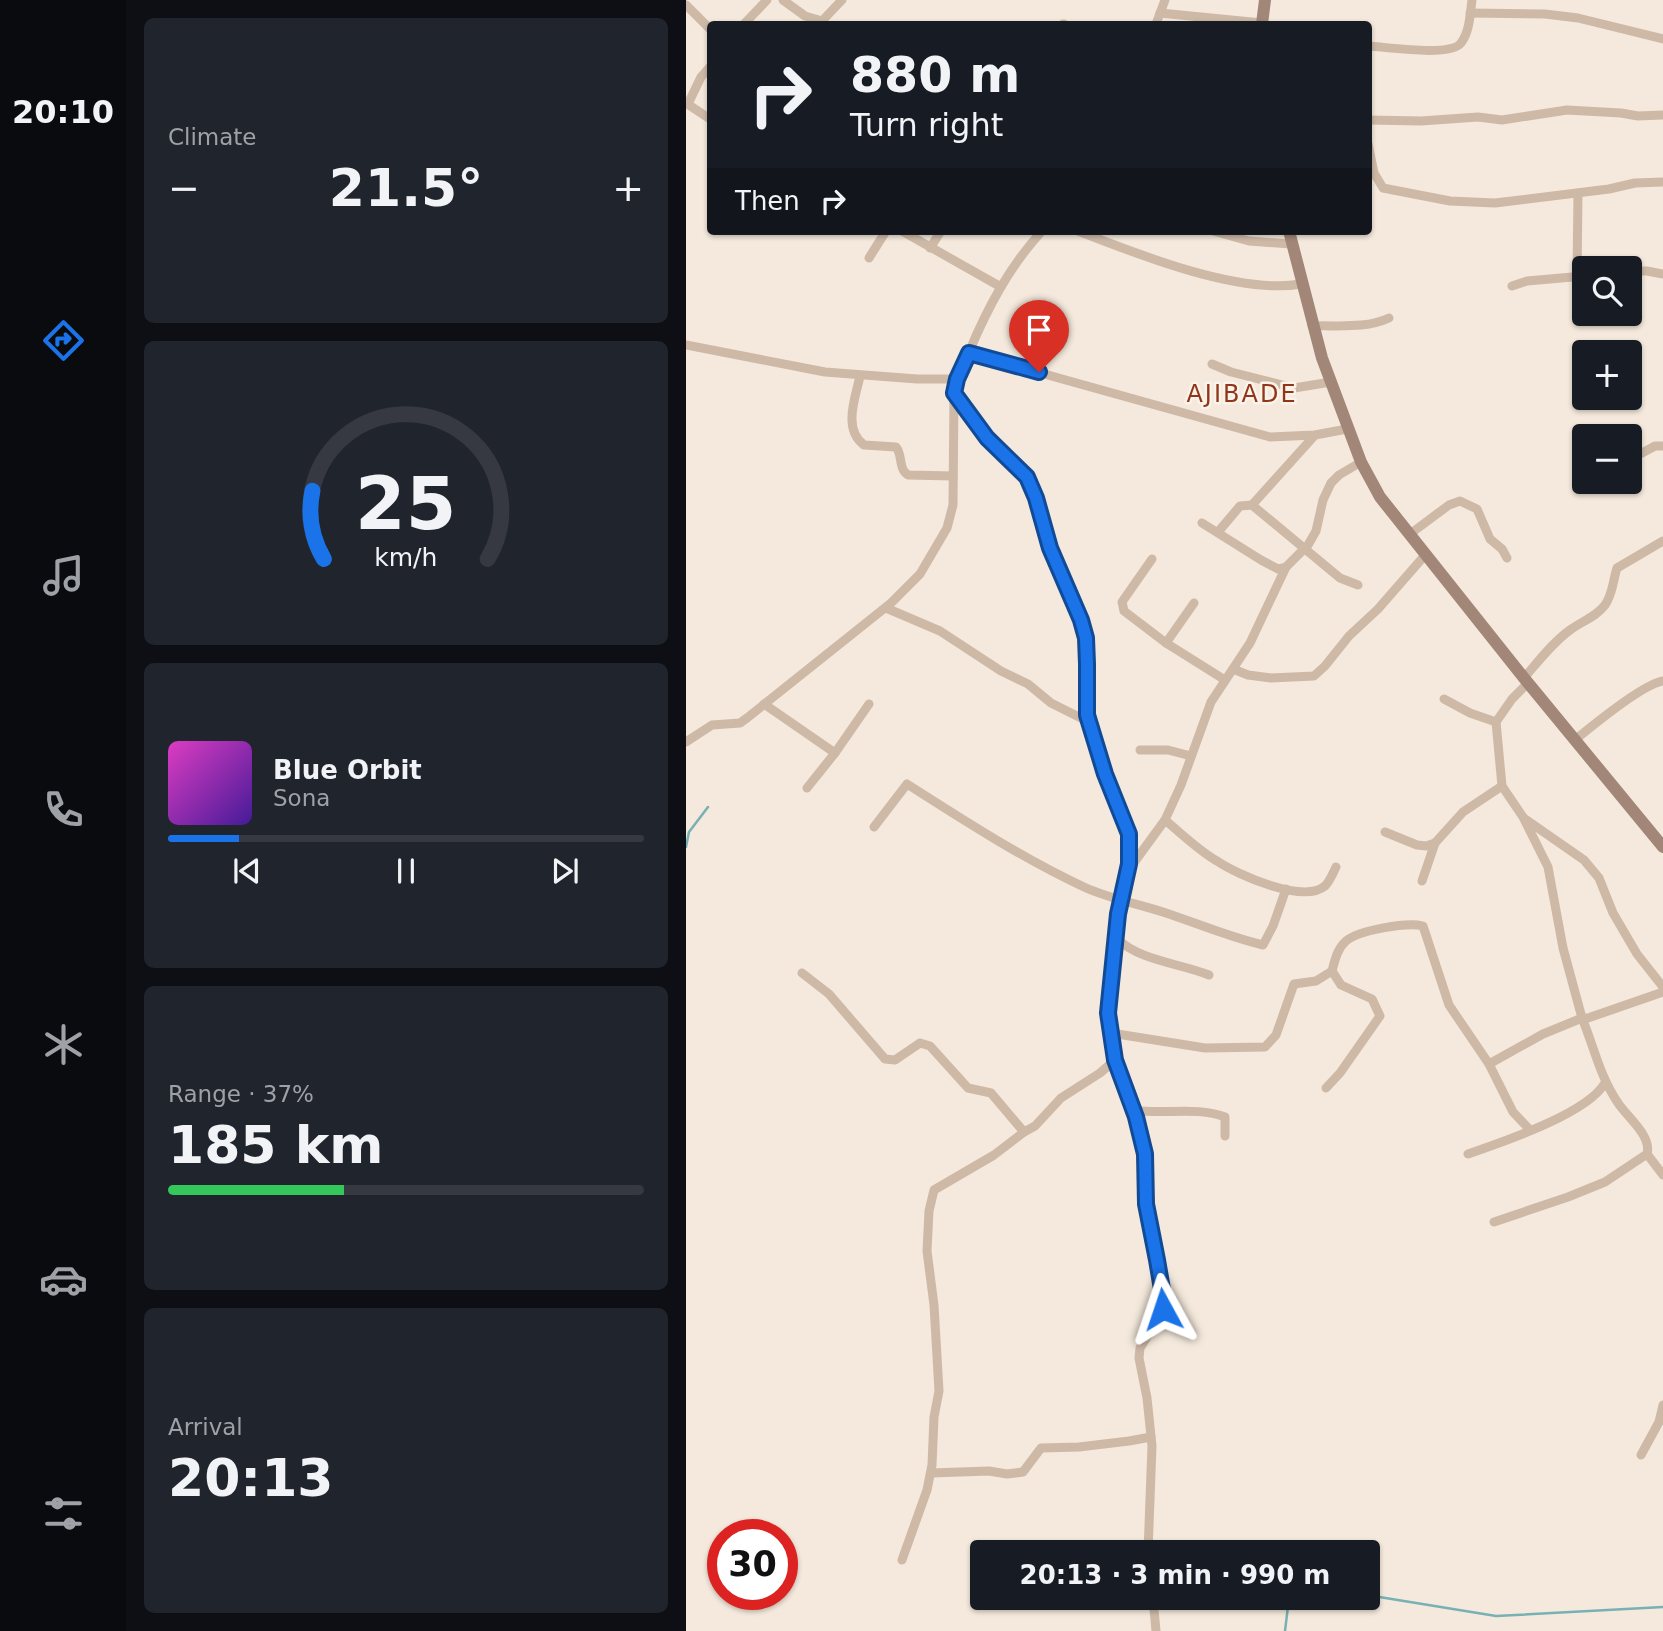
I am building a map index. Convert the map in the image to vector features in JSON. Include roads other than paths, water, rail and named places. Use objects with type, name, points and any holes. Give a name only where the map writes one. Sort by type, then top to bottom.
[{"type":"main road","points":[[1262,21],[1265,0]]},
{"type":"main road","points":[[1290,238],[1312,326],[1331,382],[1361,462],[1380,497],[1663,848]]},
{"type":"street","points":[[747,21],[767,0]]},
{"type":"street","points":[[783,0],[805,16],[817,21]]},
{"type":"street","points":[[824,21],[842,0]]},
{"type":"street","points":[[1157,21],[1164,0]]},
{"type":"street","points":[[1372,46],[1453,49],[1461,43],[1469,25],[1472,0]]},
{"type":"street","points":[[686,5],[707,26]]},
{"type":"street","points":[[1160,13],[1234,21]]},
{"type":"street","points":[[1470,13],[1567,16],[1663,39]]},
{"type":"street","points":[[707,71],[687,104],[707,118]]},
{"type":"street","points":[[1372,120],[1420,121],[1478,117],[1502,120],[1567,110],[1663,116]]},
{"type":"street","points":[[1372,163],[1374,173],[1383,188],[1450,201],[1495,203],[1635,183],[1663,182]]},
{"type":"street","points":[[1578,192],[1580,256]]},
{"type":"street","points":[[869,258],[883,235]]},
{"type":"street","points":[[909,235],[1001,287]]},
{"type":"street","points":[[930,248],[938,235]]},
{"type":"street","points":[[686,742],[712,725],[740,723],[886,608],[919,574],[947,527],[953,505],[954,393],[957,379],[983,317],[1024,251],[1038,235]]},
{"type":"street","points":[[1088,235],[1146,257],[1198,272],[1266,286],[1301,284]]},
{"type":"street","points":[[1227,235],[1249,241],[1290,238]]},
{"type":"street","points":[[1642,271],[1663,274]]},
{"type":"street","points":[[1512,286],[1527,281],[1572,278]]},
{"type":"street","points":[[1312,326],[1357,326],[1389,318]]},
{"type":"street","points":[[686,345],[825,372],[860,376],[957,379]]},
{"type":"street","points":[[969,353],[1237,430],[1270,437],[1315,435],[1348,429]]},
{"type":"street","points":[[1212,364],[1231,372],[1294,388],[1331,382]]},
{"type":"street","points":[[860,376],[851,419],[860,442],[864,445],[896,447],[899,450],[902,470],[908,475],[953,476]]},
{"type":"street","points":[[954,393],[987,438],[1027,477],[1036,498],[1050,548],[1084,630],[1089,722],[1105,774],[1129,834],[1128,871],[1109,995],[1115,1060],[1145,1154],[1146,1204],[1164,1301],[1159,1318],[1140,1348],[1139,1357],[1151,1437],[1148,1540]]},
{"type":"street","points":[[1218,532],[1240,506],[1252,505],[1315,435]]},
{"type":"street","points":[[1642,453],[1655,446],[1663,446]]},
{"type":"street","points":[[1128,871],[1165,820],[1181,785],[1211,702],[1250,643],[1286,567],[1304,549],[1316,531],[1326,490],[1339,475],[1361,462]]},
{"type":"street","points":[[1410,534],[1449,505],[1460,501],[1476,509],[1490,538],[1507,558]]},
{"type":"street","points":[[1252,505],[1340,578],[1358,585]]},
{"type":"street","points":[[1202,523],[1278,569],[1286,567]]},
{"type":"street","points":[[1663,541],[1617,568],[1611,593],[1603,608],[1590,620],[1562,637],[1511,699],[1496,722],[1502,786],[1548,867],[1563,948],[1582,1018],[1605,1083],[1645,1137],[1647,1154],[1663,1175]]},
{"type":"street","points":[[1233,669],[1248,675],[1271,678],[1314,676],[1426,554]]},
{"type":"street","points":[[1152,559],[1122,602],[1124,611],[1166,643],[1225,680]]},
{"type":"street","points":[[1166,643],[1195,603]]},
{"type":"street","points":[[886,608],[940,631],[1001,671],[1028,684],[1051,703],[1089,722]]},
{"type":"street","points":[[1575,740],[1652,683],[1663,681]]},
{"type":"street","points":[[1444,699],[1470,713],[1496,722]]},
{"type":"street","points":[[764,704],[835,753]]},
{"type":"street","points":[[807,788],[869,704]]},
{"type":"street","points":[[1140,750],[1168,750],[1191,756]]},
{"type":"street","points":[[874,827],[907,784],[998,842],[1087,888],[1122,901],[1134,902],[1225,936],[1263,945],[1286,889]]},
{"type":"street","points":[[1422,881],[1435,843],[1463,812],[1502,786]]},
{"type":"street","points":[[1489,1064],[1543,1034],[1663,990],[1637,954],[1613,913],[1599,878],[1584,860],[1522,817]]},
{"type":"street","points":[[1165,820],[1213,860],[1229,869],[1286,889],[1306,892],[1316,890],[1325,886],[1336,867]]},
{"type":"street","points":[[1385,832],[1417,845],[1435,843]]},
{"type":"street","points":[[1326,1088],[1340,1073],[1380,1016],[1372,999],[1341,985],[1332,971],[1335,956],[1353,936],[1397,925],[1423,926],[1449,1005],[1489,1064],[1513,1112],[1530,1130]]},
{"type":"street","points":[[1116,938],[1139,952],[1209,975]]},
{"type":"street","points":[[1111,1033],[1205,1048],[1265,1048],[1276,1035],[1294,984],[1317,981],[1332,971]]},
{"type":"street","points":[[802,973],[829,994],[885,1059],[895,1060],[920,1043],[930,1046],[968,1088],[991,1093],[1024,1132]]},
{"type":"street","points":[[902,1560],[931,1473],[934,1417],[939,1391],[935,1319],[927,1251],[929,1211],[934,1190],[994,1155],[1035,1126],[1050,1107],[1115,1060]]},
{"type":"street","points":[[1468,1154],[1505,1142],[1586,1101],[1601,1090],[1605,1083]]},
{"type":"street","points":[[1133,1110],[1153,1113],[1213,1113],[1225,1117],[1225,1136]]},
{"type":"street","points":[[1494,1222],[1605,1182],[1647,1154]]},
{"type":"street","points":[[1641,1455],[1659,1422],[1663,1405]]},
{"type":"street","points":[[931,1473],[1023,1472],[1041,1448],[1090,1446],[1151,1437]]},
{"type":"street","points":[[1154,1610],[1156,1631]]},
{"type":"waterway","points":[[686,847],[689,832],[708,807]]},
{"type":"waterway","points":[[1380,1597],[1496,1616],[1663,1607]]},
{"type":"waterway","points":[[1285,1631],[1288,1610]]},
{"type":"district","name":"AJIBADE","points":[[1242,394]]}]
